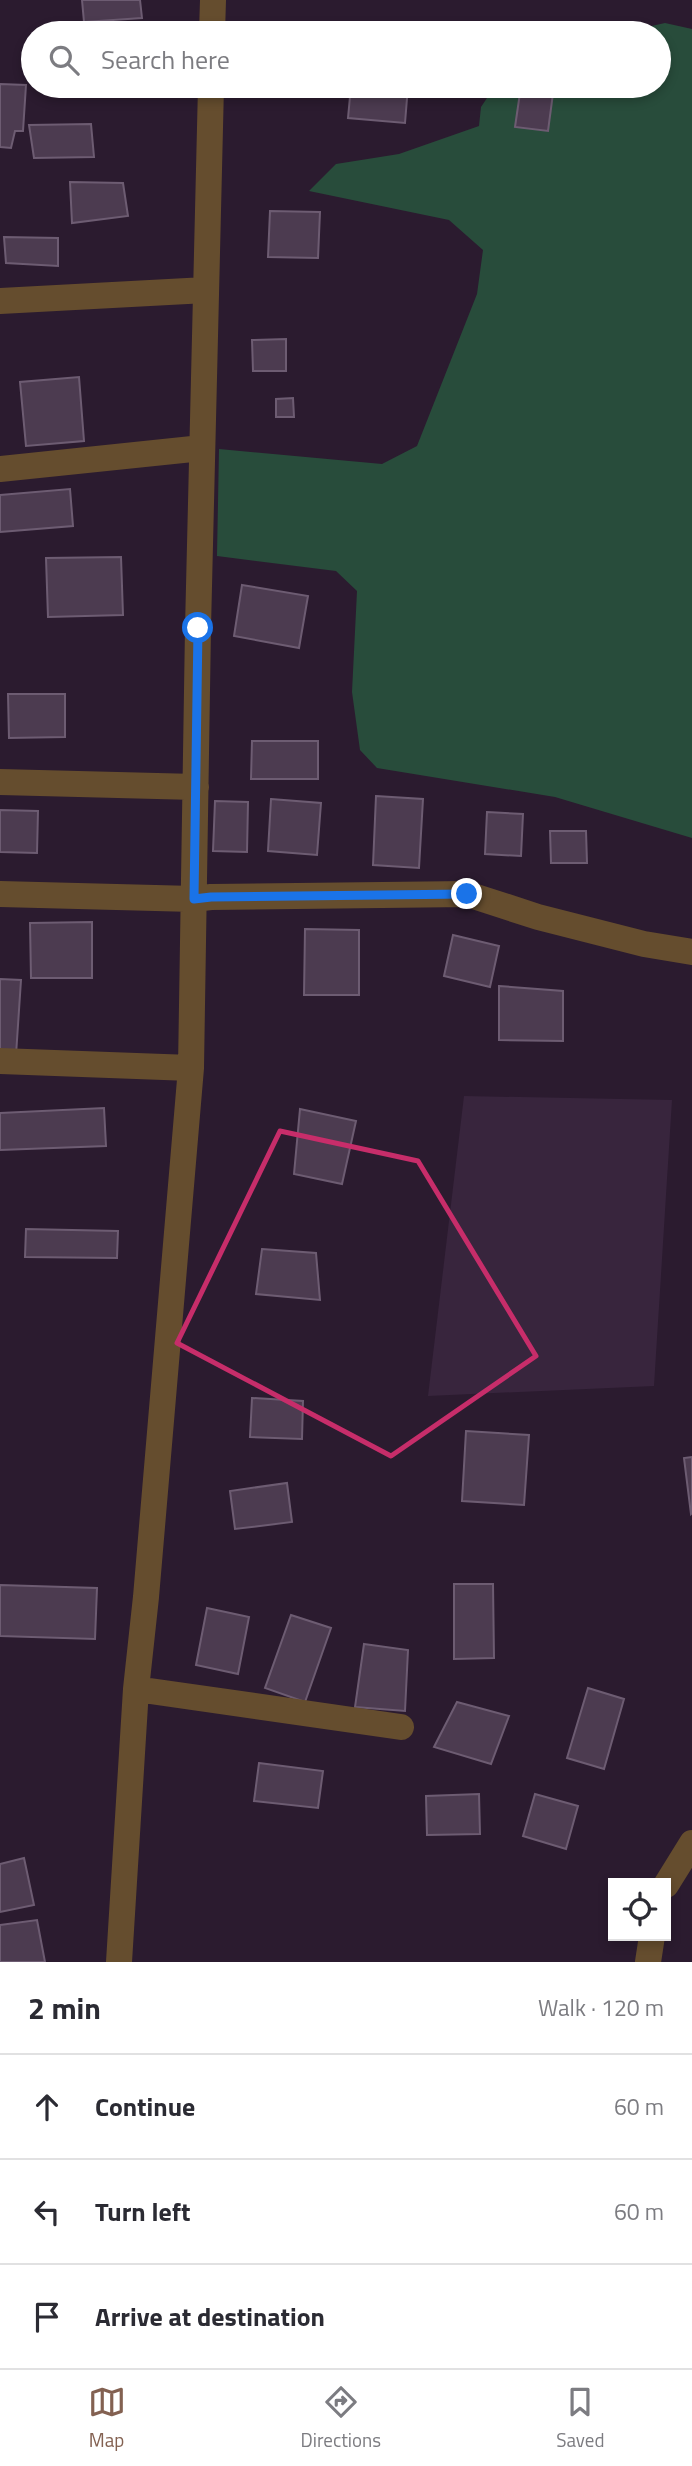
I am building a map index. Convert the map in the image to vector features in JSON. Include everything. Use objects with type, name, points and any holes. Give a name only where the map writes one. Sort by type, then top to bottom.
[{"type":"street","points":[[212,21],[213,0]]},
{"type":"street","points":[[119,1962],[136,1689],[191,1068],[211,98]]},
{"type":"street","points":[[0,301],[206,290]]},
{"type":"street","points":[[0,469],[202,448]]},
{"type":"street","points":[[0,782],[196,787]]},
{"type":"street","points":[[0,894],[194,899],[467,894],[551,921],[644,944],[692,952]]},
{"type":"street","points":[[0,1061],[191,1068]]},
{"type":"street","points":[[136,1689],[401,1727]]},
{"type":"street","points":[[670,1878],[692,1843]]},
{"type":"street","points":[[648,1962],[651,1941]]},
{"type":"highlighted area","points":[[280,1131],[418,1161],[536,1356],[391,1456],[177,1343]]},
{"type":"shaded area","points":[[464,1096],[672,1100],[654,1386],[428,1396]]},
{"type":"green space","points":[[671,24],[692,29],[692,838],[555,797],[377,768],[360,750],[352,692],[357,591],[336,571],[217,556],[219,449],[382,464],[417,446],[477,294],[483,250],[449,220],[309,191],[336,164],[399,154],[479,126],[481,107],[487,98],[671,98]]},
{"type":"building","points":[[82,0],[140,0],[142,18],[84,21]]},
{"type":"building","points":[[0,84],[21,85],[21,98],[25,98],[23,131],[15,131],[11,148],[0,147]]},
{"type":"building","points":[[350,98],[407,98],[405,123],[348,118]]},
{"type":"building","points":[[519,98],[552,98],[548,131],[515,127]]},
{"type":"building","points":[[91,124],[94,157],[34,158],[29,125]]},
{"type":"building","points":[[70,182],[123,183],[128,216],[72,223]]},
{"type":"building","points":[[270,211],[320,212],[318,258],[268,257]]},
{"type":"building","points":[[4,237],[58,238],[58,266],[6,263]]},
{"type":"building","points":[[286,339],[286,371],[253,371],[252,340]]},
{"type":"building","points":[[79,377],[84,441],[26,446],[20,382]]},
{"type":"building","points":[[293,398],[294,417],[276,417],[276,399]]},
{"type":"building","points":[[70,489],[73,526],[0,532],[0,495]]},
{"type":"building","points":[[121,557],[123,615],[48,617],[46,558]]},
{"type":"building","points":[[242,585],[308,596],[299,648],[234,636]]},
{"type":"building","points":[[8,694],[65,694],[65,737],[9,738]]},
{"type":"building","points":[[252,741],[318,741],[318,779],[251,779]]},
{"type":"building","points":[[376,796],[423,799],[419,868],[373,865]]},
{"type":"building","points":[[271,799],[321,803],[317,855],[268,851]]},
{"type":"building","points":[[215,801],[248,802],[247,852],[213,851]]},
{"type":"building","points":[[0,810],[38,811],[37,853],[0,852]]},
{"type":"building","points":[[487,812],[523,814],[521,856],[485,854]]},
{"type":"building","points":[[550,831],[586,831],[587,863],[551,863]]},
{"type":"building","points":[[92,922],[92,978],[31,978],[30,923]]},
{"type":"building","points":[[305,929],[359,930],[359,995],[304,995]]},
{"type":"building","points":[[453,935],[499,946],[490,987],[444,976]]},
{"type":"building","points":[[0,979],[21,980],[16,1055],[0,1055]]},
{"type":"building","points":[[499,986],[563,991],[563,1041],[499,1040]]},
{"type":"building","points":[[104,1108],[106,1146],[0,1150],[0,1113]]},
{"type":"building","points":[[300,1109],[356,1121],[342,1184],[294,1174]]},
{"type":"building","points":[[26,1229],[118,1231],[117,1258],[25,1257]]},
{"type":"building","points":[[262,1249],[316,1253],[320,1300],[256,1294]]},
{"type":"building","points":[[252,1398],[303,1401],[302,1439],[250,1437]]},
{"type":"building","points":[[466,1431],[529,1435],[524,1505],[462,1501]]},
{"type":"building","points":[[692,1457],[692,1513],[691,1514],[684,1458]]},
{"type":"building","points":[[287,1483],[292,1522],[235,1529],[230,1491]]},
{"type":"building","points":[[454,1584],[493,1584],[494,1658],[454,1659]]},
{"type":"building","points":[[0,1585],[97,1588],[95,1639],[0,1636]]},
{"type":"building","points":[[207,1608],[249,1617],[238,1674],[196,1665]]},
{"type":"building","points":[[291,1615],[331,1628],[305,1702],[265,1688]]},
{"type":"building","points":[[364,1644],[408,1650],[405,1711],[355,1707]]},
{"type":"building","points":[[588,1688],[624,1699],[604,1769],[567,1758]]},
{"type":"building","points":[[457,1702],[509,1716],[491,1764],[434,1747]]},
{"type":"building","points":[[259,1763],[323,1771],[318,1808],[254,1801]]},
{"type":"building","points":[[479,1794],[480,1834],[427,1835],[426,1796]]},
{"type":"building","points":[[535,1794],[578,1806],[566,1849],[523,1836]]},
{"type":"building","points":[[24,1858],[34,1905],[0,1912],[0,1864]]},
{"type":"building","points":[[37,1920],[45,1962],[0,1962],[0,1925]]},
{"type":"route","points":[[198,628],[194,899],[467,894]]}]
